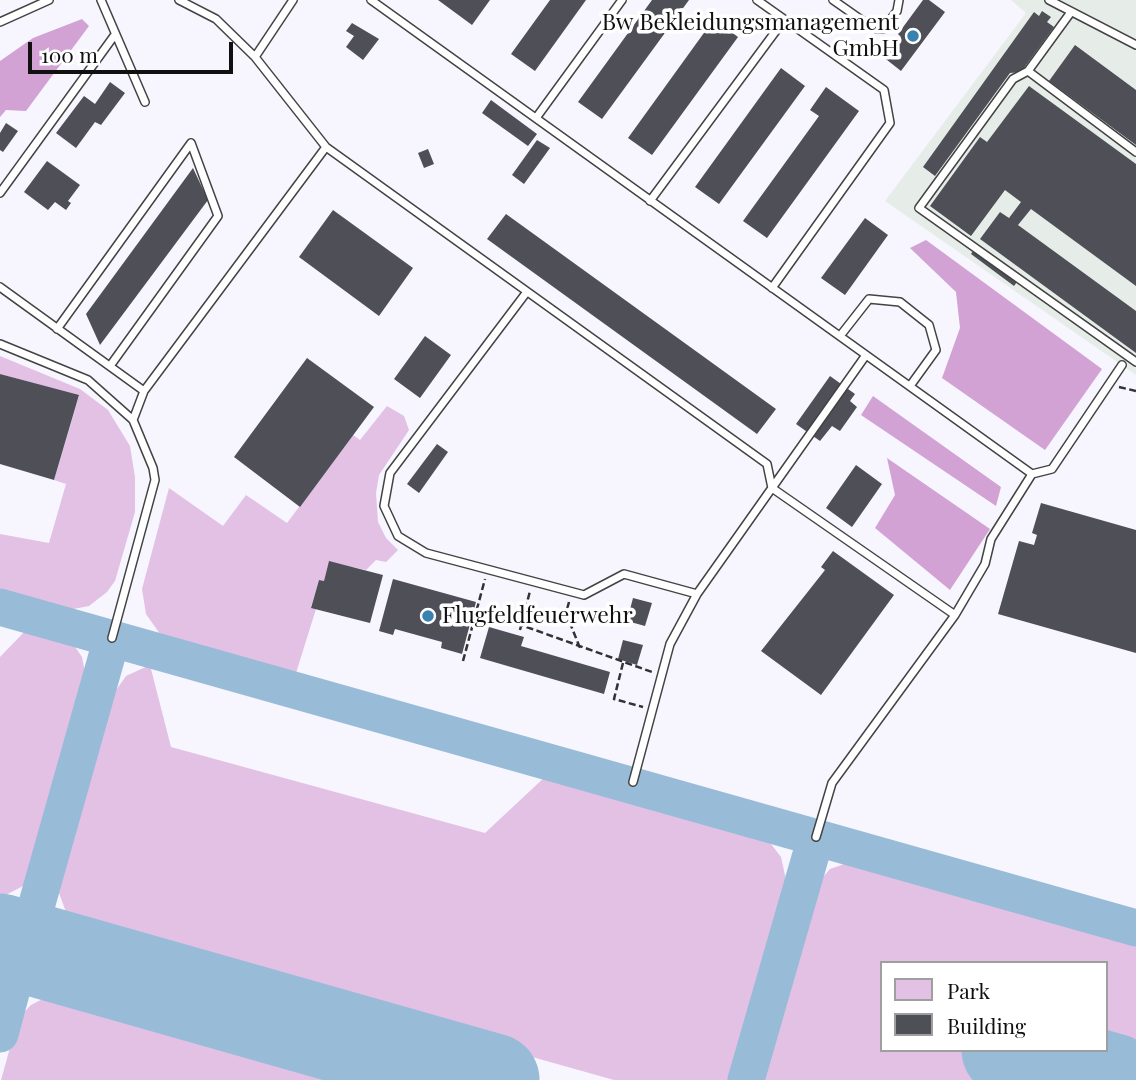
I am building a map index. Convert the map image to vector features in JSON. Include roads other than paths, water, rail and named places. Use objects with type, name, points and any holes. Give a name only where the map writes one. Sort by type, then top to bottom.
[{"type":"lane","points":[[0,22],[49,0]]},
{"type":"lane","points":[[101,0],[114,36],[145,102]]},
{"type":"lane","points":[[179,0],[216,19],[255,57],[326,147],[768,464],[772,488],[955,615]]},
{"type":"lane","points":[[255,57],[293,0]]},
{"type":"lane","points":[[371,0],[1032,474]]},
{"type":"lane","points":[[384,9],[390,0]]},
{"type":"lane","points":[[536,118],[622,0]]},
{"type":"lane","points":[[757,0],[884,90],[890,123],[772,288]]},
{"type":"lane","points":[[769,9],[776,0]]},
{"type":"lane","points":[[833,0],[873,28],[883,29],[897,11],[899,0]]},
{"type":"lane","points":[[1049,0],[1063,3],[1071,12],[1136,45]]},
{"type":"lane","points":[[1071,12],[1028,71],[1013,79],[919,208],[1136,362]]},
{"type":"lane","points":[[650,201],[784,20]]},
{"type":"lane","points":[[0,193],[114,36]]},
{"type":"lane","points":[[1028,71],[1136,152]]},
{"type":"lane","points":[[57,329],[191,143],[218,216],[110,366]]},
{"type":"lane","points":[[133,420],[144,391],[326,147]]},
{"type":"lane","points":[[0,288],[144,391]]},
{"type":"lane","points":[[526,293],[390,472],[384,506],[398,536],[426,553],[584,595],[624,574],[697,594]]},
{"type":"lane","points":[[840,336],[869,299],[901,302],[929,325],[936,350],[910,386]]},
{"type":"lane","points":[[0,344],[88,380],[133,420],[155,480],[112,638]]},
{"type":"lane","points":[[633,782],[670,644],[697,594],[866,355]]},
{"type":"lane","points":[[816,837],[832,783],[955,615],[985,564],[991,540],[1032,474],[1052,469],[1122,365]]},
{"type":"place","name":"Bw Bekleidungsmanagement GmbH","points":[[913,36]]},
{"type":"place","name":"Flugfeldfeuerwehr","points":[[428,616]]}]
